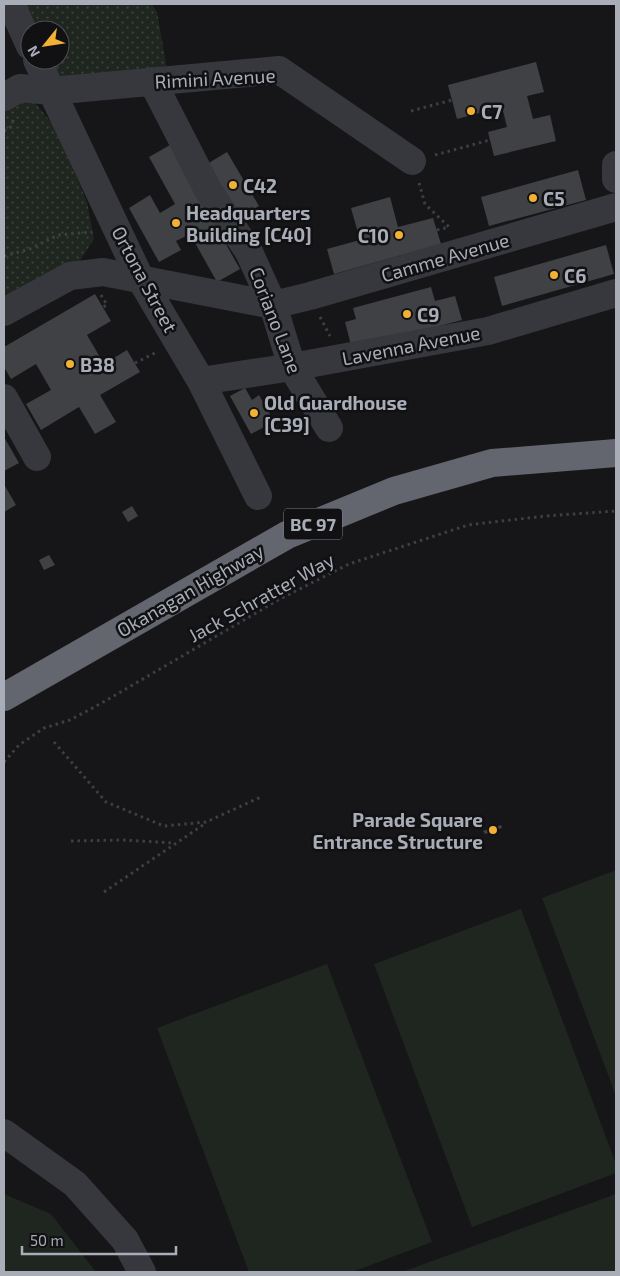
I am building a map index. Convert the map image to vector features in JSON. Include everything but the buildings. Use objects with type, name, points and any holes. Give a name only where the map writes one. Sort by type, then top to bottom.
[{"type":"highway","name":"Okanagan Highway","points":[[4,697],[287,534],[394,491],[492,463],[616,453]]},
{"type":"street","points":[[11,4],[20,24]]},
{"type":"street","name":"Ortona Street","points":[[42,70],[140,278],[201,381],[258,496]]},
{"type":"street","name":"Rimini Avenue","points":[[4,97],[20,88],[51,91],[279,70],[412,161]]},
{"type":"street","name":"Coriano Lane","points":[[152,81],[208,190],[249,252],[273,305],[292,368],[329,428]]},
{"type":"street","points":[[616,165],[616,179]]},
{"type":"street","name":"Camme Avenue","points":[[273,305],[310,296],[616,207]]},
{"type":"street","points":[[4,312],[70,276],[103,272],[273,305]]},
{"type":"street","name":"Lavenna Avenue","points":[[201,381],[292,368],[488,331],[616,293]]},
{"type":"street","points":[[4,398],[37,457]]},
{"type":"street","points":[[4,1133],[75,1184],[125,1240],[142,1272]]},
{"type":"path","points":[[411,111],[452,100]]},
{"type":"path","points":[[437,230],[449,227],[425,204],[412,161],[490,140]]},
{"type":"path","points":[[4,256],[30,248],[58,236],[117,230]]},
{"type":"path","points":[[310,296],[334,343]]},
{"type":"path","name":"Jack Schratter Way","points":[[4,762],[19,745],[44,728],[77,716],[280,599],[349,564],[468,525],[546,516],[616,511]]},
{"type":"path","points":[[54,742],[106,802],[164,826],[206,822]]},
{"type":"path","points":[[104,892],[206,822],[261,797]]},
{"type":"path","points":[[71,841],[123,840],[175,843]]},
{"type":"shaded area","points":[[11,4],[152,4],[157,12],[169,80],[51,91],[42,70],[70,70],[70,20],[23,20]]},
{"type":"shaded area","points":[[4,97],[32,99],[55,127],[87,202],[94,239],[70,276],[4,312]]},
{"type":"shaded area","points":[[616,870],[616,1096],[542,898]]},
{"type":"shaded area","points":[[521,909],[616,1164],[616,1173],[472,1227],[374,964]]},
{"type":"shaded area","points":[[327,964],[432,1242],[352,1272],[249,1272],[157,1028]]},
{"type":"shaded area","points":[[4,1194],[51,1214],[96,1272],[4,1272]]},
{"type":"shaded area","points":[[616,1194],[616,1272],[402,1272]]},
{"type":"place","name":"C7","points":[[471,111]]},
{"type":"place","name":"C42","points":[[233,185]]},
{"type":"place","name":"C5","points":[[533,198]]},
{"type":"place","name":"Headquarters Building [C40]","points":[[176,223]]},
{"type":"place","name":"C10","points":[[399,235]]},
{"type":"place","name":"C6","points":[[554,275]]},
{"type":"place","name":"C9","points":[[407,314]]},
{"type":"place","name":"B38","points":[[70,364]]},
{"type":"place","name":"Old Guardhouse [C39]","points":[[254,413]]},
{"type":"place","name":"Parade Square Entrance Structure","points":[[493,830]]}]
